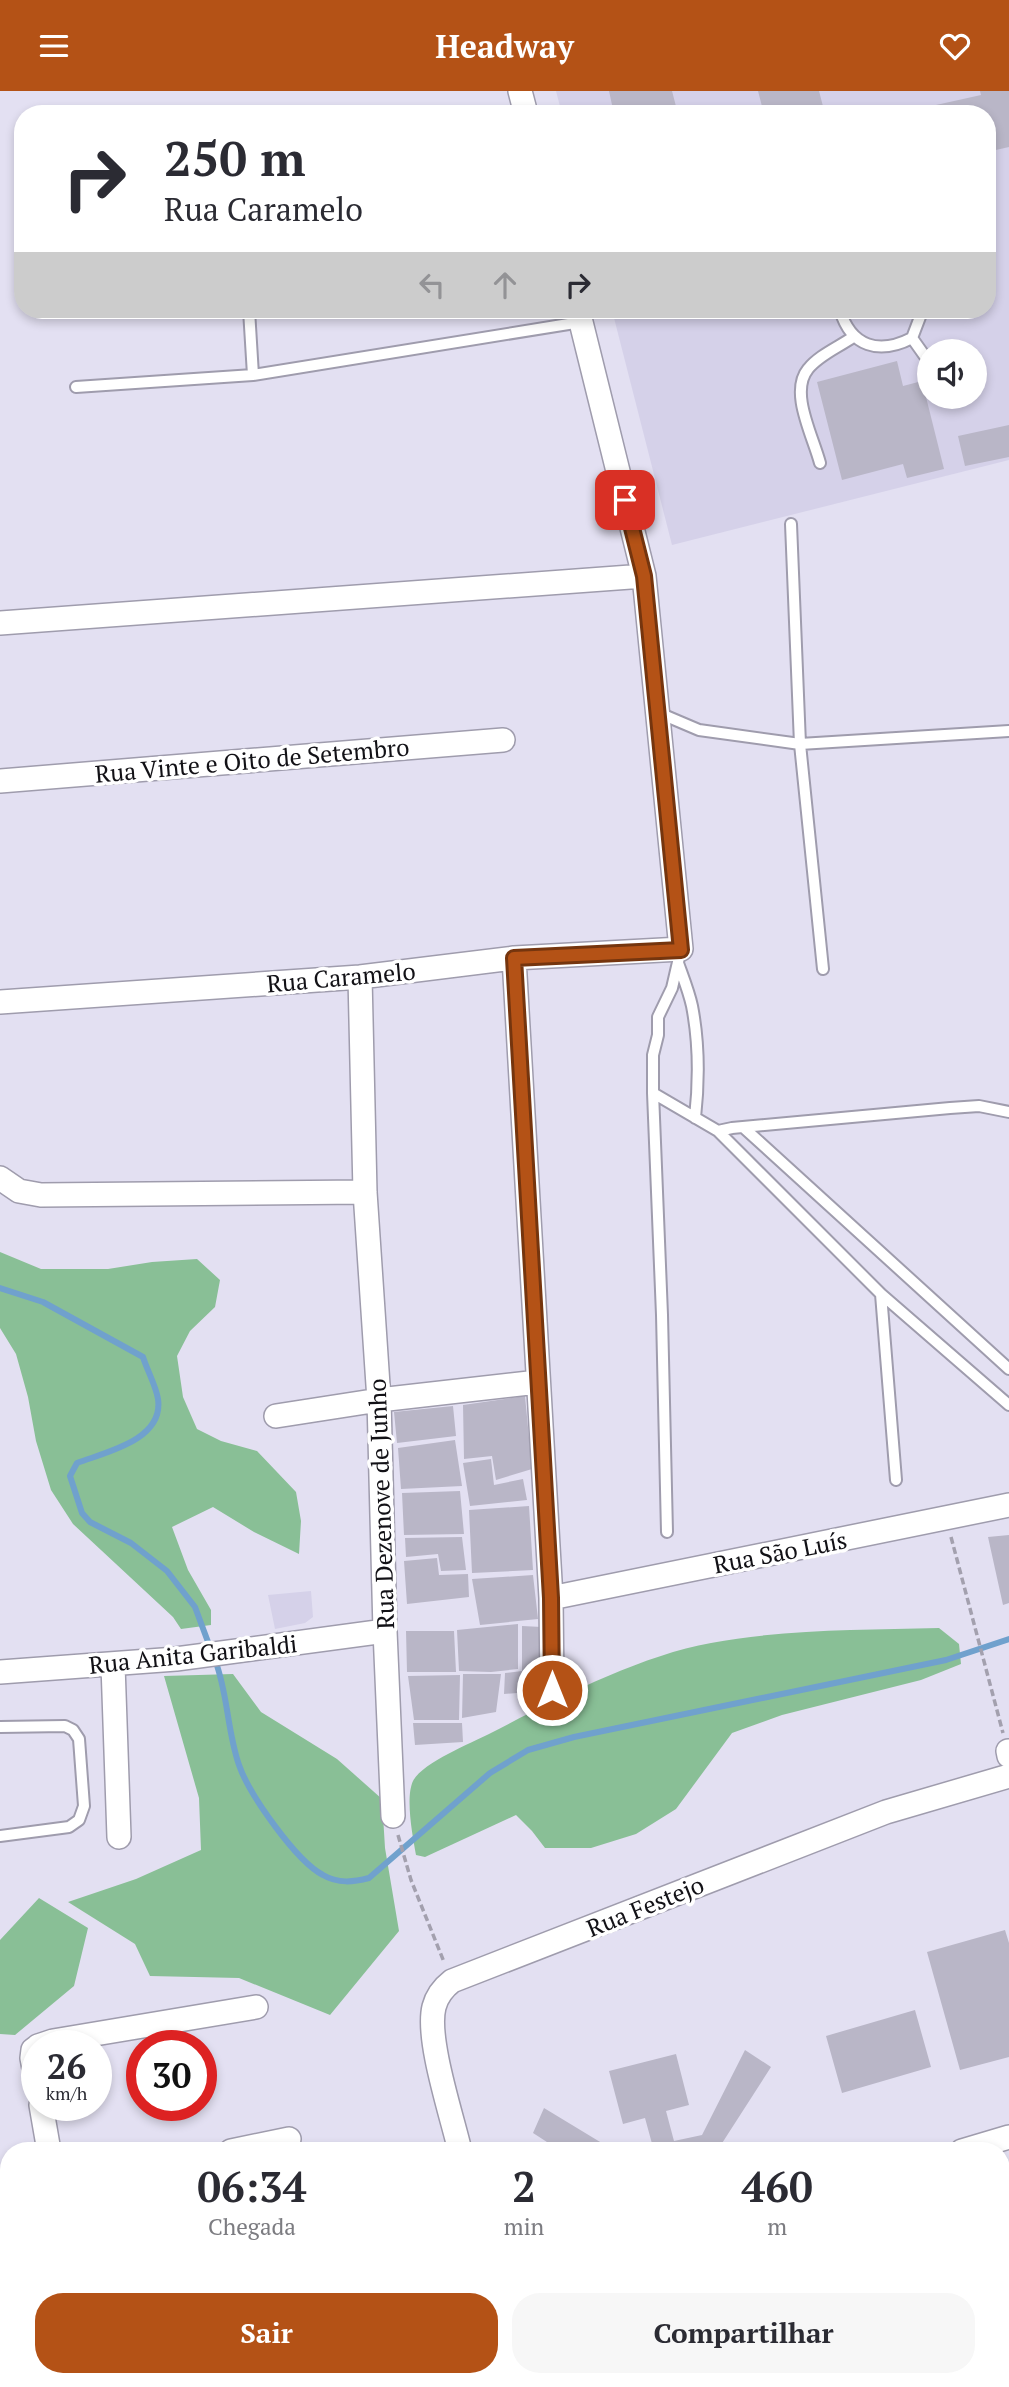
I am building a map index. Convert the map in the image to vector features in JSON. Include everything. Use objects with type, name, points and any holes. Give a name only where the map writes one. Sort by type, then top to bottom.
[{"type":"street","points":[[580,319],[644,576],[680,956]]},
{"type":"street","points":[[0,623],[644,576]]},
{"type":"street","name":"Rua Vinte e Oito de Setembro","points":[[0,781],[503,740]]},
{"type":"street","name":"Rua Caramelo","points":[[0,1002],[360,978],[514,958],[680,956]]},
{"type":"street","points":[[514,958],[551,1598],[552,1690]]},
{"type":"street","name":"Rua Dezenove de Junho","points":[[360,978],[365,1192],[379,1400],[384,1631],[393,1816]]},
{"type":"street","points":[[0,1178],[19,1191],[41,1195],[365,1192]]},
{"type":"street","points":[[276,1416],[379,1400],[538,1382]]},
{"type":"street","name":"Rua São Luís","points":[[551,1598],[1009,1505]]},
{"type":"street","name":"Rua Anita Garibaldi","points":[[0,1672],[176,1660],[384,1631]]},
{"type":"street","points":[[113,1665],[119,1837]]},
{"type":"street","name":"Rua Festejo","points":[[452,1981],[863,1821],[1009,1776]]},
{"type":"street","points":[[452,1981],[438,1994],[432,2032],[458,2142]]},
{"type":"street","points":[[112,2031],[256,2007]]},
{"type":"street","points":[[43,2121],[47,2142]]},
{"type":"street","points":[[992,2142],[1009,2137]]},
{"type":"street","points":[[274,2142],[289,2139]]},
{"type":"lane","points":[[250,319],[253,375]]},
{"type":"lane","points":[[76,387],[253,375],[562,319]]},
{"type":"lane","points":[[843,319],[853,337],[864,344],[881,347],[898,345],[912,338],[919,319]]},
{"type":"lane","points":[[820,463],[800,398],[800,384],[809,368],[853,337]]},
{"type":"lane","points":[[912,338],[917,345]]},
{"type":"lane","points":[[791,524],[800,744],[823,969]]},
{"type":"lane","points":[[659,713],[699,730],[800,744],[1009,731]]},
{"type":"lane","points":[[667,1532],[653,1055],[658,1035],[658,1017],[672,988],[680,956]]},
{"type":"lane","points":[[680,956],[696,1030],[698,1094],[695,1118]]},
{"type":"lane","points":[[653,1093],[718,1131],[881,1294],[1009,1405]]},
{"type":"lane","points":[[718,1131],[743,1126],[979,1106],[1009,1112]]},
{"type":"lane","points":[[743,1126],[1009,1369]]},
{"type":"lane","points":[[881,1294],[896,1480]]},
{"type":"lane","points":[[0,1727],[65,1726],[73,1730],[79,1739],[83,1806],[79,1820],[69,1826],[0,1836]]},
{"type":"path","points":[[947,1518],[967,1603],[1009,1754]]},
{"type":"path","points":[[393,1816],[411,1880],[452,1981]]},
{"type":"shaded area","points":[[556,91],[1009,91],[1009,460],[672,545],[614,319],[996,319],[996,105],[560,105]]},
{"type":"shaded area","points":[[311,1591],[313,1617],[305,1623],[275,1629],[268,1595]]},
{"type":"green space","points":[[0,1252],[41,1269],[108,1269],[197,1259],[220,1280],[215,1307],[190,1331],[177,1356],[183,1397],[197,1429],[221,1441],[257,1451],[296,1492],[301,1521],[299,1554],[254,1532],[213,1507],[172,1527],[188,1570],[211,1610],[211,1625],[181,1629],[173,1617],[73,1524],[51,1490],[36,1441],[16,1354],[0,1328]]},
{"type":"green space","points":[[939,1628],[959,1644],[961,1664],[921,1680],[782,1715],[732,1733],[676,1809],[636,1834],[591,1848],[545,1848],[516,1815],[425,1857],[416,1855],[410,1818],[410,1797],[413,1781],[418,1774],[448,1754],[597,1681],[683,1649],[739,1638],[825,1631]]},
{"type":"green space","points":[[233,1674],[261,1712],[337,1759],[382,1799],[385,1848],[399,1931],[330,2015],[239,1978],[150,1976],[135,1944],[68,1902],[136,1879],[201,1850],[199,1798],[164,1676]]},
{"type":"green space","points":[[39,1898],[88,1928],[74,1986],[15,2035],[0,2034],[0,1940]]},
{"type":"building","points":[[609,91],[672,91],[676,105],[612,105]]},
{"type":"building","points":[[758,91],[819,91],[823,105],[762,105]]},
{"type":"building","points":[[980,91],[1009,91],[1009,147],[996,150],[996,105],[936,105],[981,95]]},
{"type":"building","points":[[897,361],[903,386],[917,382],[917,409],[929,409],[944,469],[907,478],[903,464],[842,480],[817,382]]},
{"type":"building","points":[[1009,425],[1009,457],[965,466],[958,436]]},
{"type":"building","points":[[525,1396],[532,1469],[496,1480],[492,1456],[464,1459],[463,1405]]},
{"type":"building","points":[[453,1406],[456,1436],[397,1443],[394,1412]]},
{"type":"building","points":[[455,1440],[462,1486],[401,1489],[398,1448]]},
{"type":"building","points":[[491,1459],[494,1485],[523,1479],[527,1500],[470,1506],[463,1463]]},
{"type":"building","points":[[460,1491],[464,1534],[404,1535],[402,1493]]},
{"type":"building","points":[[529,1506],[533,1570],[472,1573],[469,1510]]},
{"type":"building","points":[[1009,1535],[1009,1603],[1003,1605],[988,1537]]},
{"type":"building","points":[[462,1537],[466,1570],[441,1571],[438,1554],[406,1557],[405,1538]]},
{"type":"building","points":[[437,1558],[439,1575],[468,1574],[469,1597],[407,1604],[404,1561]]},
{"type":"building","points":[[533,1575],[538,1619],[480,1625],[472,1579]]},
{"type":"building","points":[[518,1624],[518,1669],[459,1671],[457,1630]]},
{"type":"building","points":[[522,1626],[542,1627],[541,1691],[504,1694],[505,1673],[522,1671]]},
{"type":"building","points":[[406,1631],[454,1631],[456,1672],[407,1672]]},
{"type":"building","points":[[463,1674],[501,1674],[496,1712],[462,1718]]},
{"type":"building","points":[[460,1675],[459,1720],[414,1720],[408,1676]]},
{"type":"building","points":[[413,1723],[462,1723],[463,1742],[415,1745]]},
{"type":"building","points":[[1005,1930],[1009,1943],[1009,2057],[960,2070],[927,1952]]},
{"type":"building","points":[[915,2010],[931,2067],[842,2093],[826,2036]]},
{"type":"building","points":[[745,2050],[771,2067],[723,2142],[652,2142],[645,2118],[623,2124],[609,2071],[676,2054],[689,2105],[666,2111],[674,2141],[702,2135]]},
{"type":"building","points":[[544,2108],[600,2142],[547,2142],[533,2133]]},
{"type":"waterway","points":[[0,1288],[43,1302],[143,1357],[158,1399],[157,1413],[152,1425],[131,1442],[77,1463],[70,1476],[82,1513],[90,1522],[131,1543],[167,1571],[195,1607],[211,1650]]},
{"type":"waterway","points":[[215,1660],[223,1686],[235,1752],[244,1777],[275,1826],[300,1856],[323,1875],[346,1881],[369,1878],[490,1773],[528,1750],[574,1737],[946,1660],[1009,1639]]},
{"type":"route","points":[[552,1690],[551,1598],[514,958],[681,950],[644,576],[625,500]]}]
